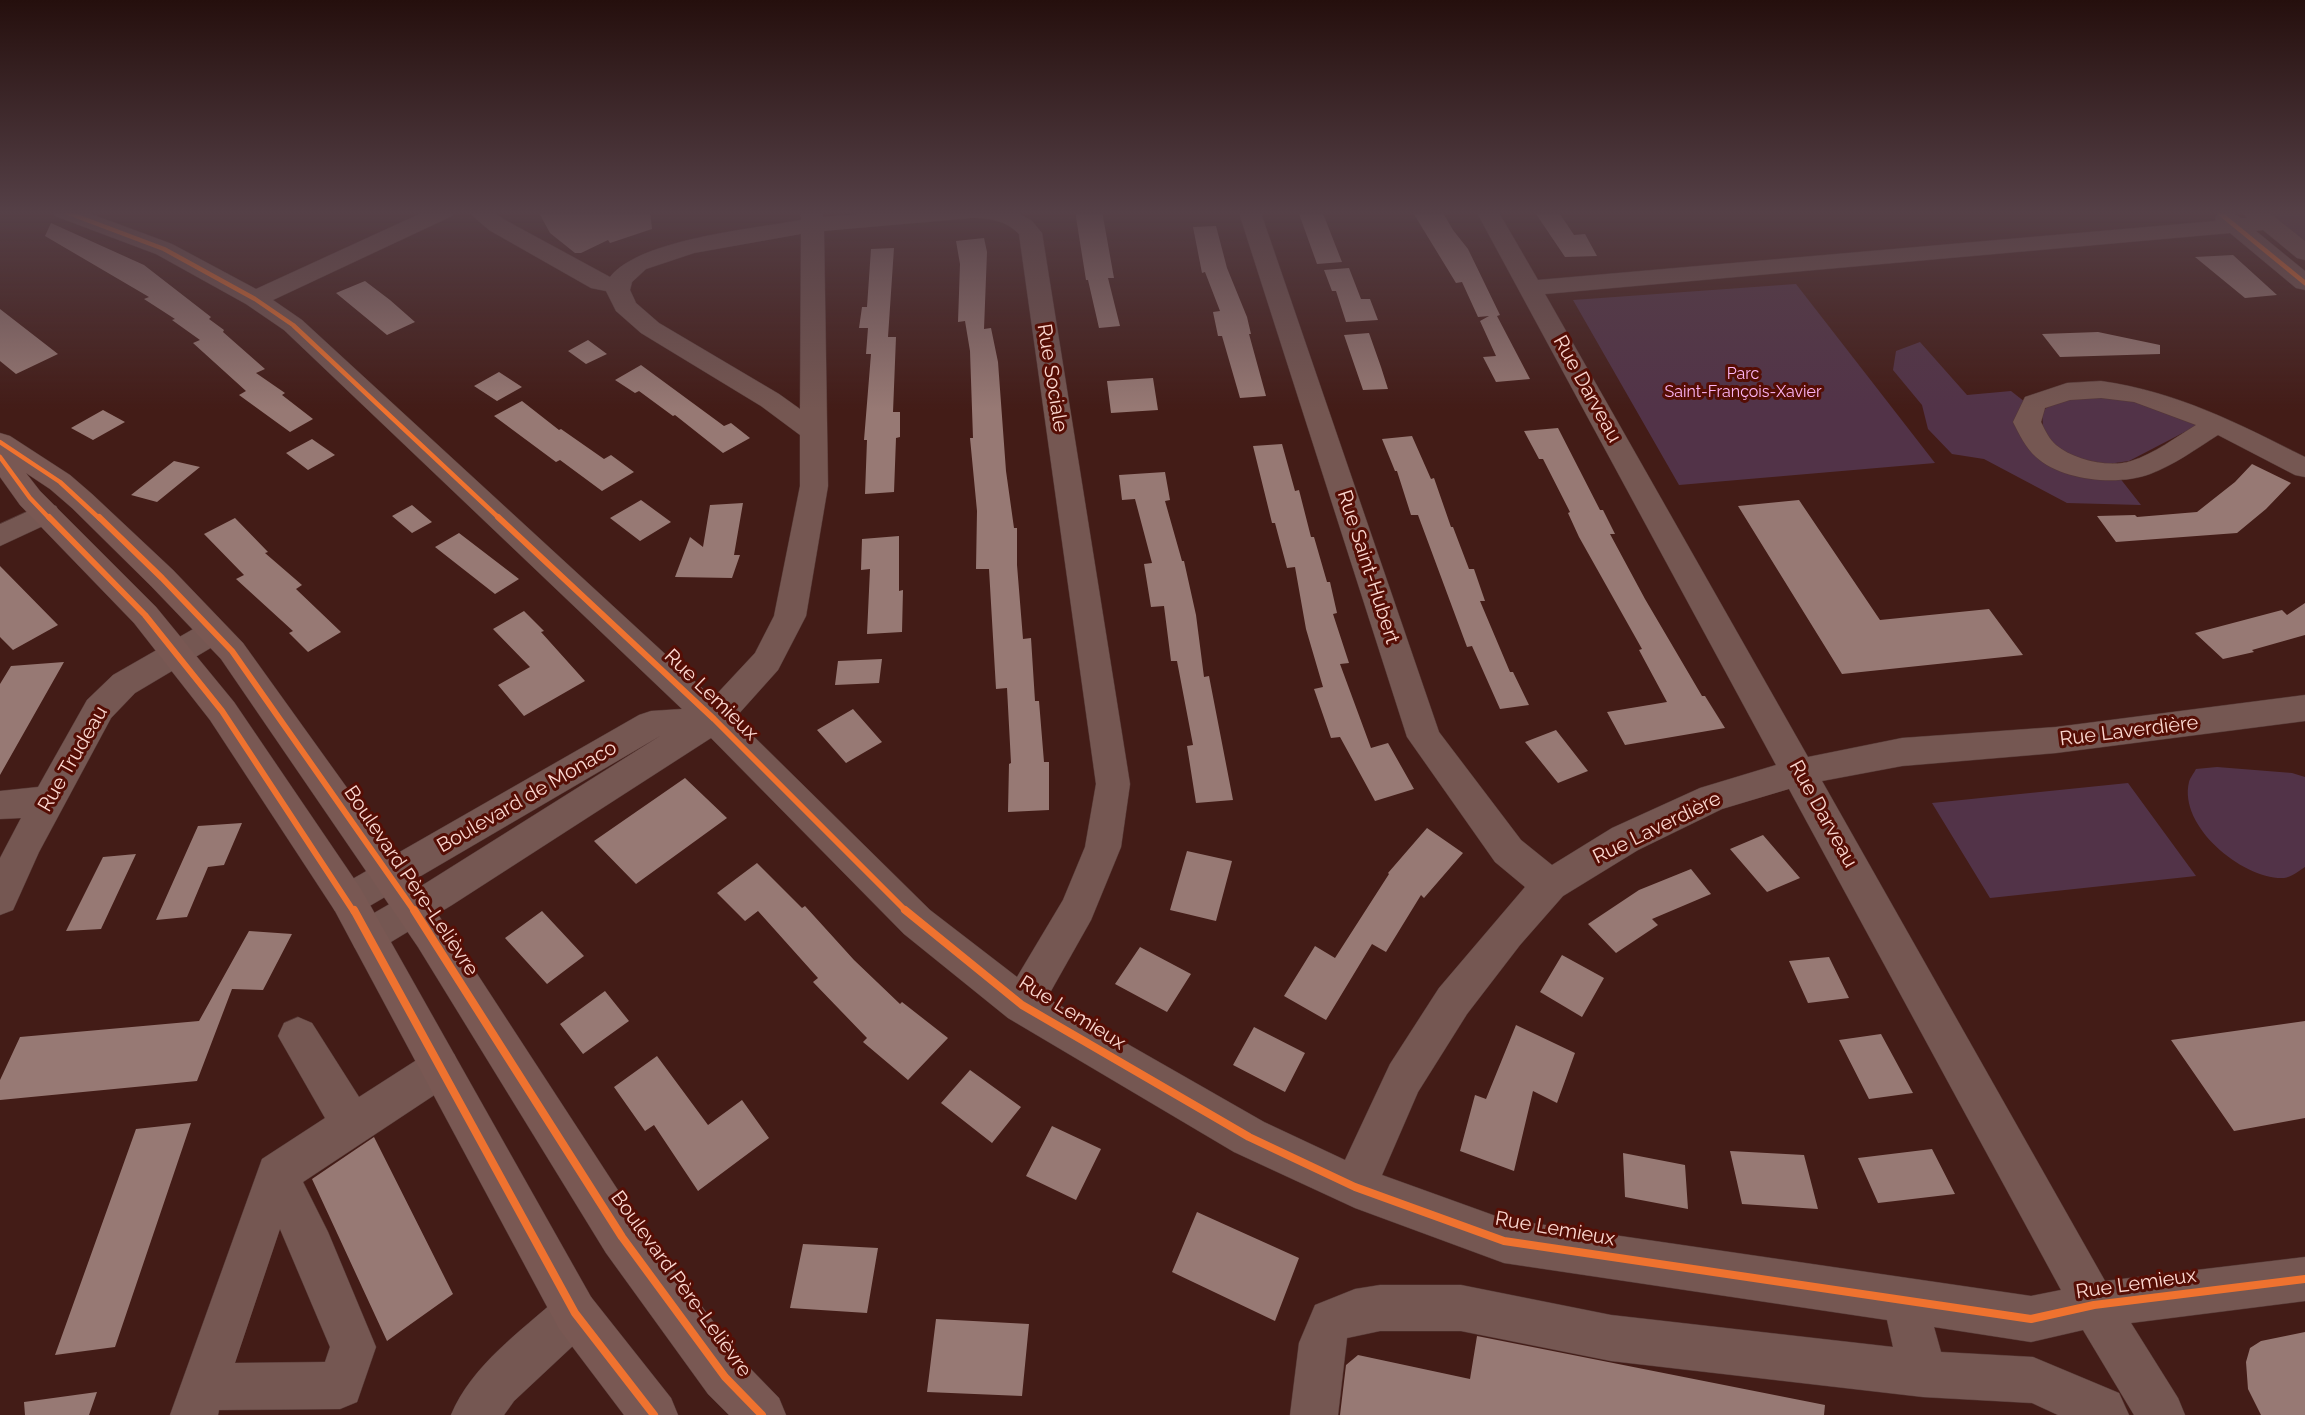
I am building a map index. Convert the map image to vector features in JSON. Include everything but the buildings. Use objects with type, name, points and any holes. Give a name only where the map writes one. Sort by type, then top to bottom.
[{"type":"main road","name":"Boulevard Père-Lelièvre","points":[[0,442],[60,482],[82,501],[232,651],[413,910],[622,1237],[725,1377],[762,1415]]},
{"type":"main road","points":[[0,457],[30,498],[129,598],[222,711],[348,900],[575,1313],[654,1415]]},
{"type":"street","name":"Rue Lemieux","points":[[215,277],[255,299],[293,325],[714,719],[917,922],[1022,1005],[1249,1137],[1355,1187],[1504,1241],[2031,1319],[2094,1305],[2305,1279]]},
{"type":"street","points":[[255,299],[302,277]]},
{"type":"street","points":[[589,277],[600,283],[619,285],[618,290],[626,306],[650,328],[770,400],[814,433]]},
{"type":"street","name":"Rue Sociale","points":[[619,285],[622,277]]},
{"type":"street","name":"Boulevard de Monaco","points":[[368,936],[413,910],[714,719],[748,685],[767,661],[790,616],[814,486],[813,277]]},
{"type":"street","name":"Rue Sociale","points":[[1022,1005],[1078,908],[1103,848],[1113,784],[1037,277]]},
{"type":"street","name":"Rue Saint-Hubert","points":[[1271,277],[1424,737],[1508,852],[1550,885]]},
{"type":"street","name":"Rue Darveau","points":[[1525,277],[2094,1305],[2161,1415]]},
{"type":"street","points":[[1531,288],[1641,277]]},
{"type":"street","points":[[2216,425],[2138,468],[2112,471],[2079,468],[2051,456],[2037,442],[2027,422],[2034,404],[2052,394],[2086,389],[2131,393],[2171,404],[2216,425],[2305,468]]},
{"type":"street","points":[[0,536],[46,513]]},
{"type":"street","name":"Rue Trudeau","points":[[0,899],[23,847],[99,709],[124,684],[213,632]]},
{"type":"street","name":"Rue Laverdière","points":[[1355,1187],[1404,1078],[1453,1001],[1507,933],[1550,885],[1625,839],[1712,798],[1800,772],[1902,752],[2056,740],[2305,708]]},
{"type":"street","name":"Boulevard de Monaco","points":[[348,900],[651,724],[714,719]]},
{"type":"street","points":[[0,805],[48,801]]},
{"type":"street","points":[[298,1036],[352,1124]]},
{"type":"street","points":[[277,1173],[312,1248],[353,1347],[340,1385],[200,1401],[277,1173],[440,1068]]},
{"type":"street","points":[[1905,1300],[1923,1374]]},
{"type":"street","points":[[1314,1415],[1322,1343],[1331,1321],[1355,1312],[1380,1308],[1461,1308],[1611,1338],[1923,1374],[2033,1380],[2102,1410],[2105,1415]]},
{"type":"street","points":[[475,1415],[496,1384],[575,1313]]},
{"type":"green space","name":"Parc Saint-François-Xavier","points":[[1796,284],[1935,463],[1679,485],[1573,300]]},
{"type":"green space","points":[[1920,342],[1967,395],[2011,391],[2025,402],[2040,456],[2119,477],[2141,505],[2067,503],[1984,459],[1952,454],[1928,429],[1922,405],[1893,370],[1896,351]]},
{"type":"green space","points":[[2087,395],[2131,397],[2198,425],[2129,461],[2108,464],[2061,456],[2043,428],[2042,411],[2057,401]]},
{"type":"green space","points":[[2217,767],[2292,773],[2305,777],[2305,867],[2284,878],[2268,876],[2251,870],[2217,848],[2204,833],[2194,816],[2188,799],[2189,782],[2196,769]]},
{"type":"green space","points":[[2128,783],[2196,876],[1990,898],[1932,803]]},
{"type":"cycle path","points":[[215,277],[255,299],[293,325],[714,719],[917,922],[1022,1005],[1249,1137],[1355,1187],[1504,1241],[2031,1319],[2094,1305],[2305,1279]]},
{"type":"cycle path","points":[[2298,277],[2305,283]]},
{"type":"cycle path","points":[[0,442],[60,482],[82,501],[162,578],[232,651],[431,935],[622,1237],[725,1377],[762,1415]]},
{"type":"cycle path","points":[[0,457],[30,498],[145,615],[222,711],[348,900],[575,1313],[654,1415]]}]
